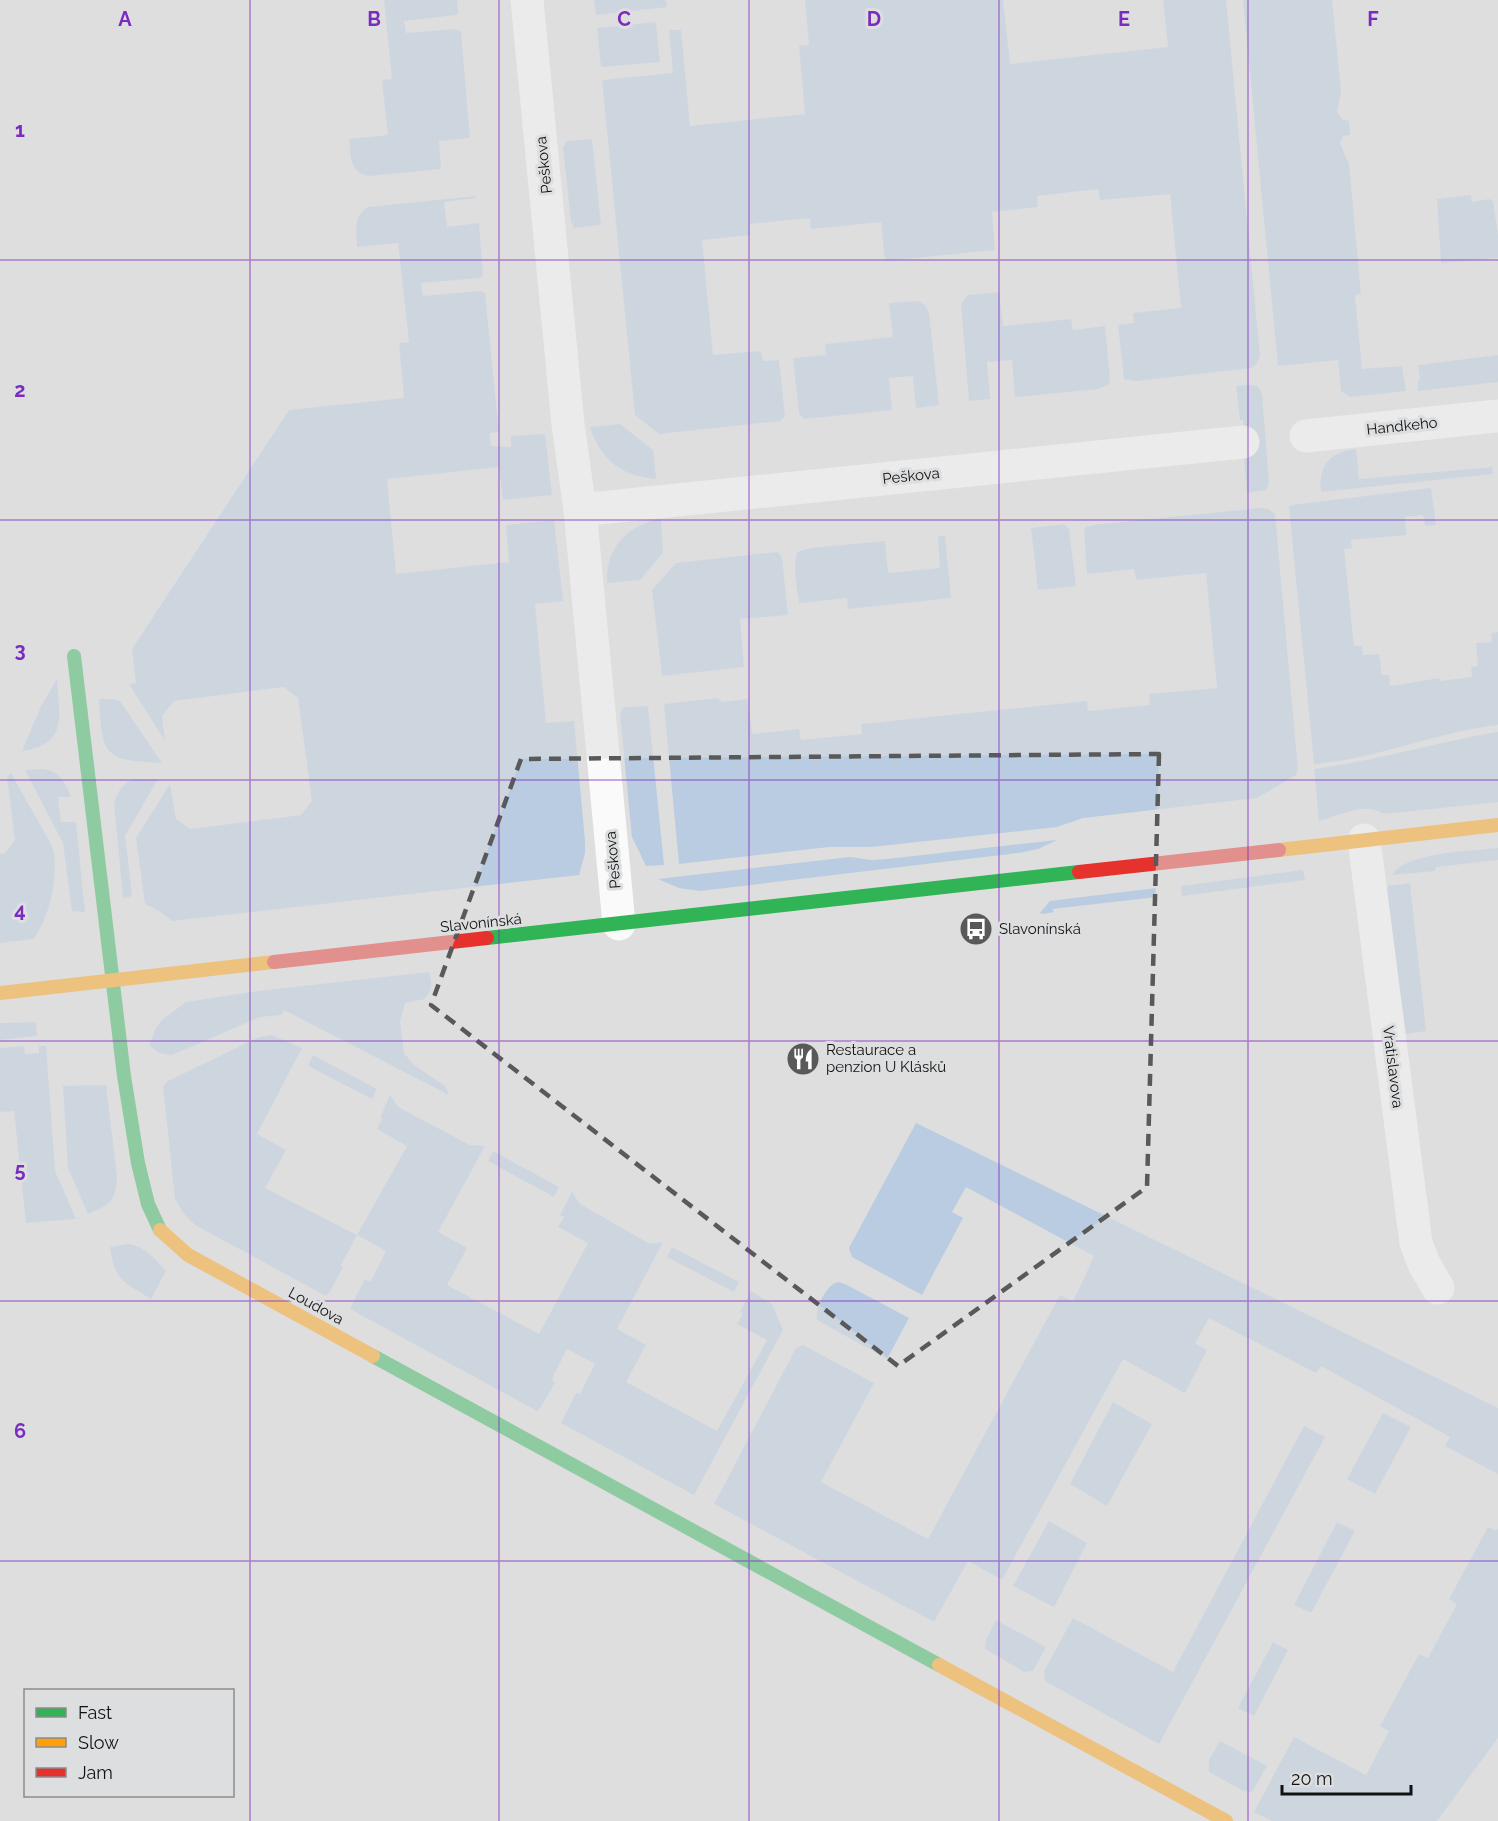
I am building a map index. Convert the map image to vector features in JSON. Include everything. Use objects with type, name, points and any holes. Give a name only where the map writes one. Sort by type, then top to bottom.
[{"type":"street","name":"Peškova","points":[[526,0],[568,424],[580,510],[619,924]]},
{"type":"street","name":"Handkeho","points":[[1306,436],[1498,416]]},
{"type":"street","name":"Peškova","points":[[580,510],[1243,442]]},
{"type":"street","points":[[74,656],[112,981]]},
{"type":"street","name":"Slavonínská","points":[[0,993],[1498,825]]},
{"type":"street","name":"Vratislavova","points":[[1364,840],[1416,1243],[1424,1264],[1438,1288]]},
{"type":"street","name":"Loudova","points":[[112,981],[138,1163],[148,1204],[161,1233],[188,1255],[1227,1821]]},
{"type":"highlighted area","points":[[1159,754],[1147,1187],[898,1366],[431,1005],[521,759]]},
{"type":"shaded area","points":[[384,0],[457,0],[456,15],[404,21],[406,33],[455,29],[461,32],[470,138],[439,141],[441,169],[369,176],[358,171],[352,162],[349,139],[388,135],[382,80],[392,79]]},
{"type":"shaded area","points":[[594,0],[666,0],[667,7],[596,15]]},
{"type":"shaded area","points":[[805,0],[1003,0],[1010,64],[1168,47],[1163,0],[1226,0],[1260,356],[1257,363],[1251,368],[1136,381],[1124,379],[1118,325],[1134,323],[1133,313],[1181,308],[1170,194],[1100,200],[1098,189],[1037,196],[1038,207],[992,212],[995,250],[885,261],[881,222],[811,229],[810,218],[750,224],[750,235],[702,240],[713,355],[761,351],[763,361],[779,360],[785,416],[780,421],[659,434],[635,415],[602,80],[673,73],[669,30],[681,30],[690,126],[805,114],[799,46],[809,45]]},
{"type":"shaded area","points":[[1243,0],[1332,0],[1341,91],[1337,112],[1342,119],[1349,121],[1350,135],[1343,136],[1340,143],[1349,164],[1361,294],[1355,295],[1362,369],[1402,366],[1406,391],[1350,397],[1341,391],[1338,360],[1278,366]]},
{"type":"shaded area","points":[[656,22],[660,62],[601,67],[597,28]]},
{"type":"shaded area","points":[[592,139],[601,225],[574,228],[571,222],[563,147],[567,141]]},
{"type":"shaded area","points":[[1471,195],[1472,202],[1489,199],[1493,201],[1498,235],[1498,258],[1441,263],[1437,199]]},
{"type":"shaded area","points":[[476,196],[476,198],[444,202],[447,227],[479,223],[483,275],[480,278],[421,283],[423,296],[481,291],[485,293],[499,432],[490,433],[491,446],[511,447],[511,436],[545,434],[552,495],[503,500],[499,467],[387,479],[396,574],[509,562],[506,525],[554,520],[563,601],[535,604],[546,723],[574,721],[585,841],[585,853],[579,875],[172,921],[145,904],[136,838],[170,784],[176,819],[190,829],[301,815],[312,801],[298,698],[284,687],[174,701],[162,716],[165,741],[129,684],[136,683],[132,649],[289,410],[404,398],[399,343],[409,342],[398,243],[357,247],[356,224],[363,211],[368,207]]},
{"type":"shaded area","points":[[999,292],[1003,326],[1071,319],[1073,330],[1105,326],[1109,384],[1099,389],[1015,397],[1012,360],[987,362],[990,399],[969,401],[961,304],[968,295]]},
{"type":"shaded area","points":[[918,301],[925,305],[929,313],[939,405],[916,408],[913,376],[889,378],[892,410],[804,419],[799,414],[793,358],[826,355],[825,344],[893,337],[889,303]]},
{"type":"shaded area","points":[[1498,355],[1498,382],[1418,391],[1420,380],[1418,365]]},
{"type":"shaded area","points":[[1236,386],[1258,386],[1262,394],[1269,483],[1266,490],[1247,493],[1244,458],[1247,457]]},
{"type":"shaded area","points":[[620,424],[653,450],[656,479],[623,470],[614,465],[600,449],[590,427]]},
{"type":"shaded area","points":[[1356,449],[1359,479],[1492,467],[1493,474],[1321,492],[1322,474],[1328,462],[1339,453]]},
{"type":"shaded area","points":[[1431,488],[1436,525],[1425,526],[1423,515],[1405,517],[1406,535],[1351,540],[1352,548],[1344,549],[1354,646],[1362,646],[1363,655],[1379,654],[1382,675],[1389,675],[1390,686],[1439,678],[1440,681],[1472,677],[1471,667],[1478,666],[1476,643],[1492,642],[1491,633],[1498,632],[1498,725],[1452,733],[1361,757],[1314,764],[1289,507]]},
{"type":"shaded area","points":[[1268,509],[1275,514],[1298,770],[1296,775],[1257,798],[1083,818],[1057,827],[871,847],[829,847],[679,864],[664,704],[717,698],[723,702],[748,699],[752,734],[799,729],[801,740],[862,734],[861,724],[1087,701],[1088,711],[1150,705],[1149,694],[1217,688],[1206,573],[1136,580],[1134,569],[1087,574],[1084,531],[1086,527],[1093,525]]},
{"type":"shaded area","points":[[661,519],[663,553],[640,580],[607,583],[610,559],[621,540],[638,526]]},
{"type":"shaded area","points":[[1064,524],[1069,529],[1076,586],[1038,590],[1031,528]]},
{"type":"shaded area","points":[[945,535],[951,598],[848,609],[847,598],[799,603],[795,564],[797,554],[801,551],[810,548],[885,541],[888,573],[940,568],[938,537]]},
{"type":"shaded area","points":[[776,552],[782,558],[788,615],[740,619],[744,667],[662,676],[652,590],[676,563]]},
{"type":"shaded area","points":[[57,679],[59,716],[54,735],[48,742],[22,751],[41,706]]},
{"type":"shaded area","points":[[99,699],[120,701],[162,763],[128,760],[110,752],[102,733]]},
{"type":"shaded area","points":[[648,706],[664,865],[646,866],[632,837],[620,714],[625,707]]},
{"type":"shaded area","points":[[1498,732],[1498,802],[1384,814],[1376,810],[1360,809],[1319,821],[1314,769]]},
{"type":"shaded area","points":[[43,769],[61,778],[71,797],[58,797],[61,822],[76,822],[85,912],[72,911],[63,843],[25,770]]},
{"type":"shaded area","points":[[11,773],[52,846],[55,868],[49,907],[33,939],[0,943],[0,854],[5,853],[15,840],[7,777]]},
{"type":"shaded area","points":[[135,779],[158,779],[125,836],[132,893],[130,897],[123,898],[114,803],[121,788]]},
{"type":"shaded area","points":[[1057,840],[1038,849],[1019,853],[700,891],[679,888],[658,879],[850,857],[871,860],[887,859]]},
{"type":"shaded area","points":[[1498,848],[1498,860],[1436,867],[1435,871],[1392,875],[1400,867],[1425,857]]},
{"type":"shaded area","points":[[1303,870],[1305,880],[1182,896],[1181,886]]},
{"type":"shaded area","points":[[1410,883],[1426,1031],[1404,1034],[1387,890],[1388,886]]},
{"type":"shaded area","points":[[1156,888],[1157,897],[1052,909],[1054,912],[1040,913],[1050,901]]},
{"type":"shaded area","points":[[429,972],[431,986],[425,999],[405,1003],[400,1022],[404,1053],[414,1065],[445,1086],[449,1095],[284,1010],[281,1015],[260,1017],[172,1055],[159,1053],[149,1045],[156,1028],[163,1019],[186,1002],[258,991]]},
{"type":"shaded area","points":[[36,1022],[37,1036],[0,1040],[0,1023]]},
{"type":"shaded area","points":[[272,1035],[302,1048],[257,1134],[286,1150],[265,1188],[357,1235],[341,1265],[343,1267],[326,1296],[195,1225],[184,1214],[175,1199],[163,1087],[166,1082],[259,1037]]},
{"type":"shaded area","points":[[24,1046],[25,1054],[39,1053],[39,1046],[46,1046],[55,1171],[76,1219],[26,1223],[14,1111],[0,1112],[0,1048]]},
{"type":"shaded area","points":[[313,1055],[377,1089],[372,1099],[308,1066]]},
{"type":"shaded area","points":[[106,1085],[116,1184],[113,1197],[107,1205],[88,1214],[68,1168],[63,1086]]},
{"type":"shaded area","points":[[390,1095],[398,1107],[470,1145],[485,1146],[438,1232],[467,1248],[447,1285],[539,1334],[588,1243],[558,1227],[564,1217],[560,1215],[572,1192],[580,1204],[650,1244],[663,1242],[617,1329],[646,1345],[626,1382],[717,1431],[767,1340],[737,1324],[743,1314],[740,1312],[751,1291],[772,1304],[783,1330],[694,1495],[561,1423],[576,1393],[580,1394],[595,1364],[567,1349],[552,1379],[555,1383],[537,1411],[350,1309],[364,1280],[371,1281],[386,1251],[357,1235],[407,1146],[377,1129]]},
{"type":"shaded area","points":[[916,1123],[1498,1408],[1498,1474],[1445,1446],[1450,1437],[1321,1366],[1316,1373],[1209,1318],[1195,1343],[1207,1350],[1185,1393],[1123,1359],[1002,1580],[968,1561],[934,1622],[714,1504],[796,1348],[803,1345],[874,1383],[821,1482],[928,1539],[1060,1295],[1073,1302],[1094,1256],[966,1187],[952,1212],[963,1218],[922,1295],[852,1257],[849,1248]]},
{"type":"shaded area","points":[[493,1151],[559,1187],[554,1197],[488,1161]]},
{"type":"shaded area","points":[[129,1244],[145,1251],[166,1271],[151,1299],[127,1284],[115,1267],[110,1247]]},
{"type":"shaded area","points":[[672,1247],[739,1282],[734,1292],[667,1257]]},
{"type":"shaded area","points":[[838,1282],[909,1318],[887,1359],[817,1320],[822,1298],[829,1288]]},
{"type":"shaded area","points":[[1113,1402],[1152,1424],[1107,1506],[1070,1484]]},
{"type":"shaded area","points":[[1383,1413],[1411,1427],[1375,1494],[1347,1479]]},
{"type":"shaded area","points":[[1304,1426],[1325,1437],[1159,1744],[1045,1681],[1044,1671],[1073,1618],[1173,1672]]},
{"type":"shaded area","points":[[1049,1521],[1087,1543],[1054,1607],[1013,1586]]},
{"type":"shaded area","points":[[1337,1522],[1355,1531],[1311,1613],[1294,1605]]},
{"type":"shaded area","points":[[1488,1527],[1496,1531],[1498,1528],[1498,1738],[1437,1821],[1272,1821],[1254,1812],[1294,1737],[1366,1775],[1389,1731],[1380,1726],[1419,1654],[1428,1658],[1457,1604],[1449,1599]]},
{"type":"shaded area","points":[[996,1620],[1046,1647],[1033,1671],[1024,1672],[985,1649],[986,1640]]},
{"type":"shaded area","points":[[1273,1642],[1288,1650],[1254,1716],[1238,1708]]},
{"type":"shaded area","points":[[1220,1741],[1267,1766],[1252,1792],[1244,1791],[1209,1772],[1209,1760]]},
{"type":"traffic: fast","points":[[74,656],[124,1076],[138,1163],[148,1204],[160,1230]]},
{"type":"traffic: fast","points":[[487,938],[1079,872]]},
{"type":"traffic: fast","points":[[373,1356],[939,1665]]},
{"type":"traffic: slow","points":[[1279,850],[1498,825]]},
{"type":"traffic: slow","points":[[0,993],[274,962]]},
{"type":"traffic: slow","points":[[160,1230],[188,1255],[373,1356]]},
{"type":"traffic: slow","points":[[939,1665],[1226,1821]]},
{"type":"traffic: jam","points":[[1079,872],[1279,850]]},
{"type":"traffic: jam","points":[[274,962],[487,938]]},
{"type":"place","name":"Slavonínská","points":[[976,929]]},
{"type":"place","name":"Restaurace a penzion U Klásků","points":[[803,1059]]}]
